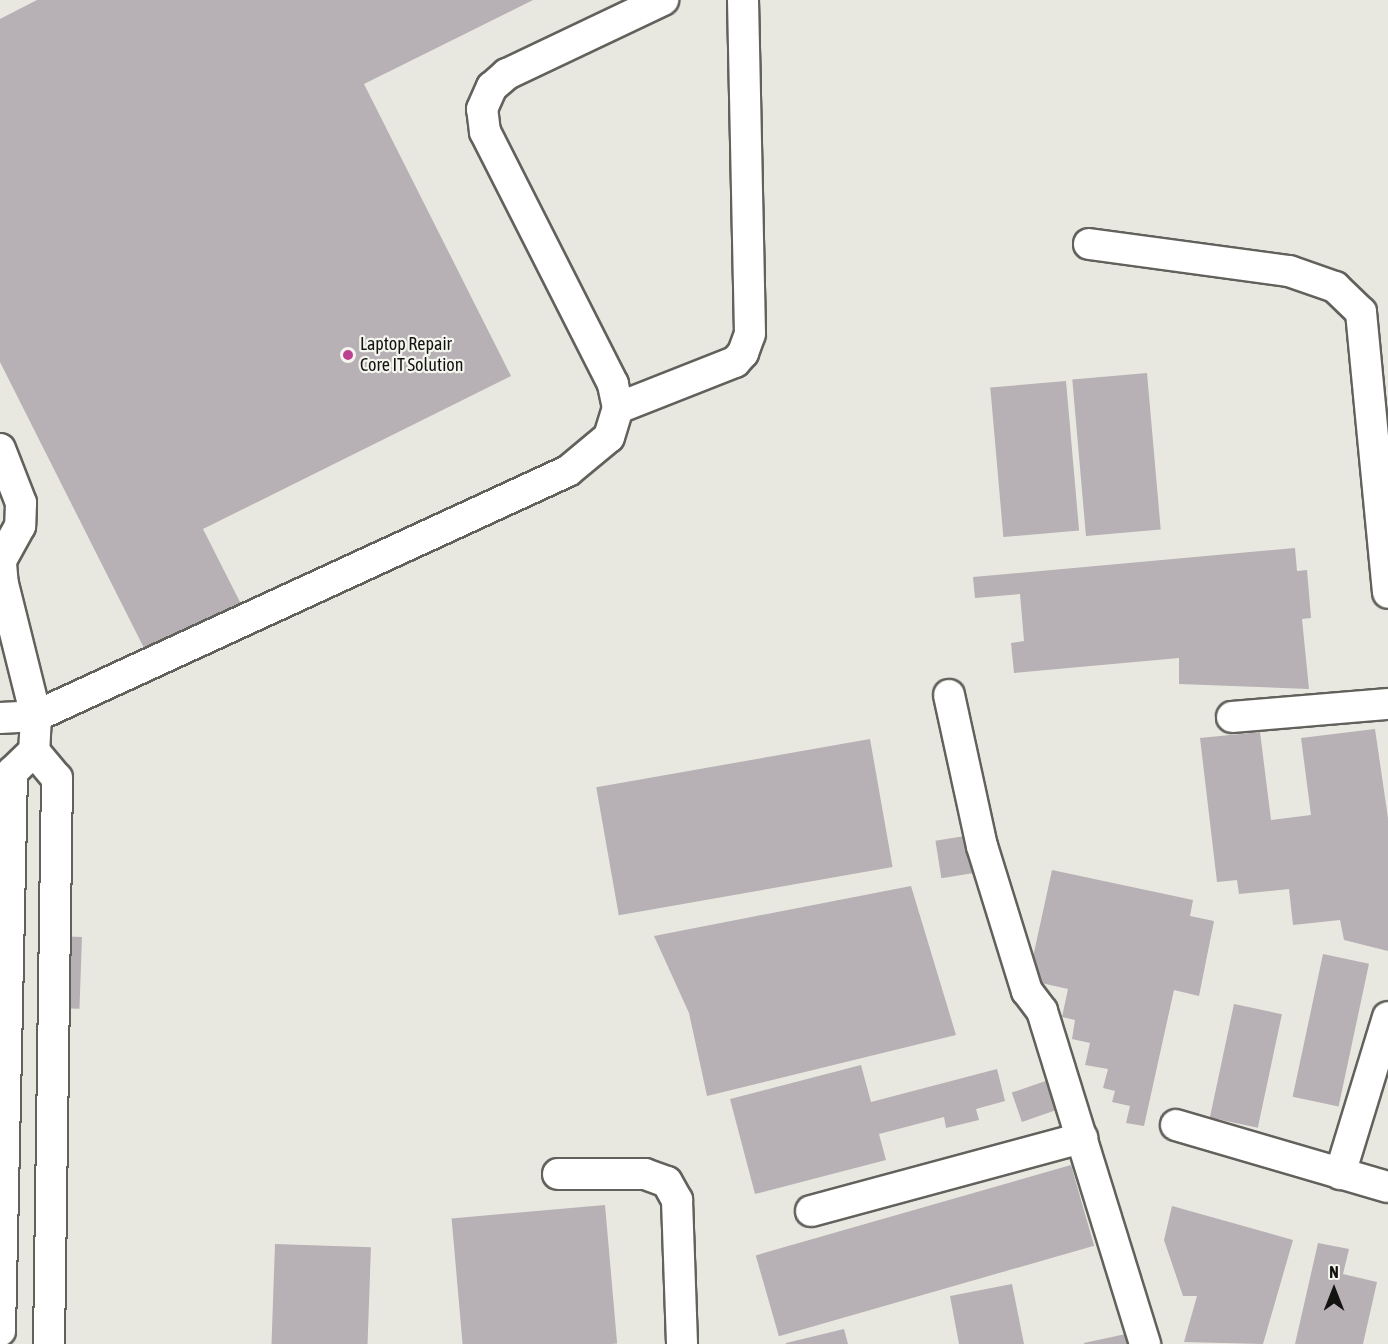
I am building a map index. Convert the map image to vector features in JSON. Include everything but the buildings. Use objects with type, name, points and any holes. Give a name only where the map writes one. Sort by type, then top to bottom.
[{"type":"lane","points":[[0,718],[36,716],[568,471],[609,437],[618,408],[613,384],[485,132],[482,109],[492,87],[507,74],[663,0]]},
{"type":"lane","points":[[618,408],[735,362],[743,353],[750,334],[742,0]]},
{"type":"lane","points":[[1089,244],[1289,271],[1335,287],[1361,312],[1388,593]]},
{"type":"lane","points":[[0,449],[21,503],[20,526],[1,555],[3,584],[36,716],[34,752],[12,772],[0,1331]]},
{"type":"lane","points":[[949,695],[982,846],[1028,990],[1042,1011],[1145,1344]]},
{"type":"lane","points":[[1232,717],[1388,704]]},
{"type":"lane","points":[[34,752],[57,778],[49,1344]]},
{"type":"lane","points":[[1340,1174],[1388,1017]]},
{"type":"lane","points":[[1176,1125],[1388,1187]]},
{"type":"lane","points":[[811,1211],[1082,1138]]},
{"type":"lane","points":[[558,1174],[645,1174],[667,1182],[677,1200],[682,1344]]},
{"type":"place","name":"Laptop Repair Core IT Solution","points":[[348,355]]}]
